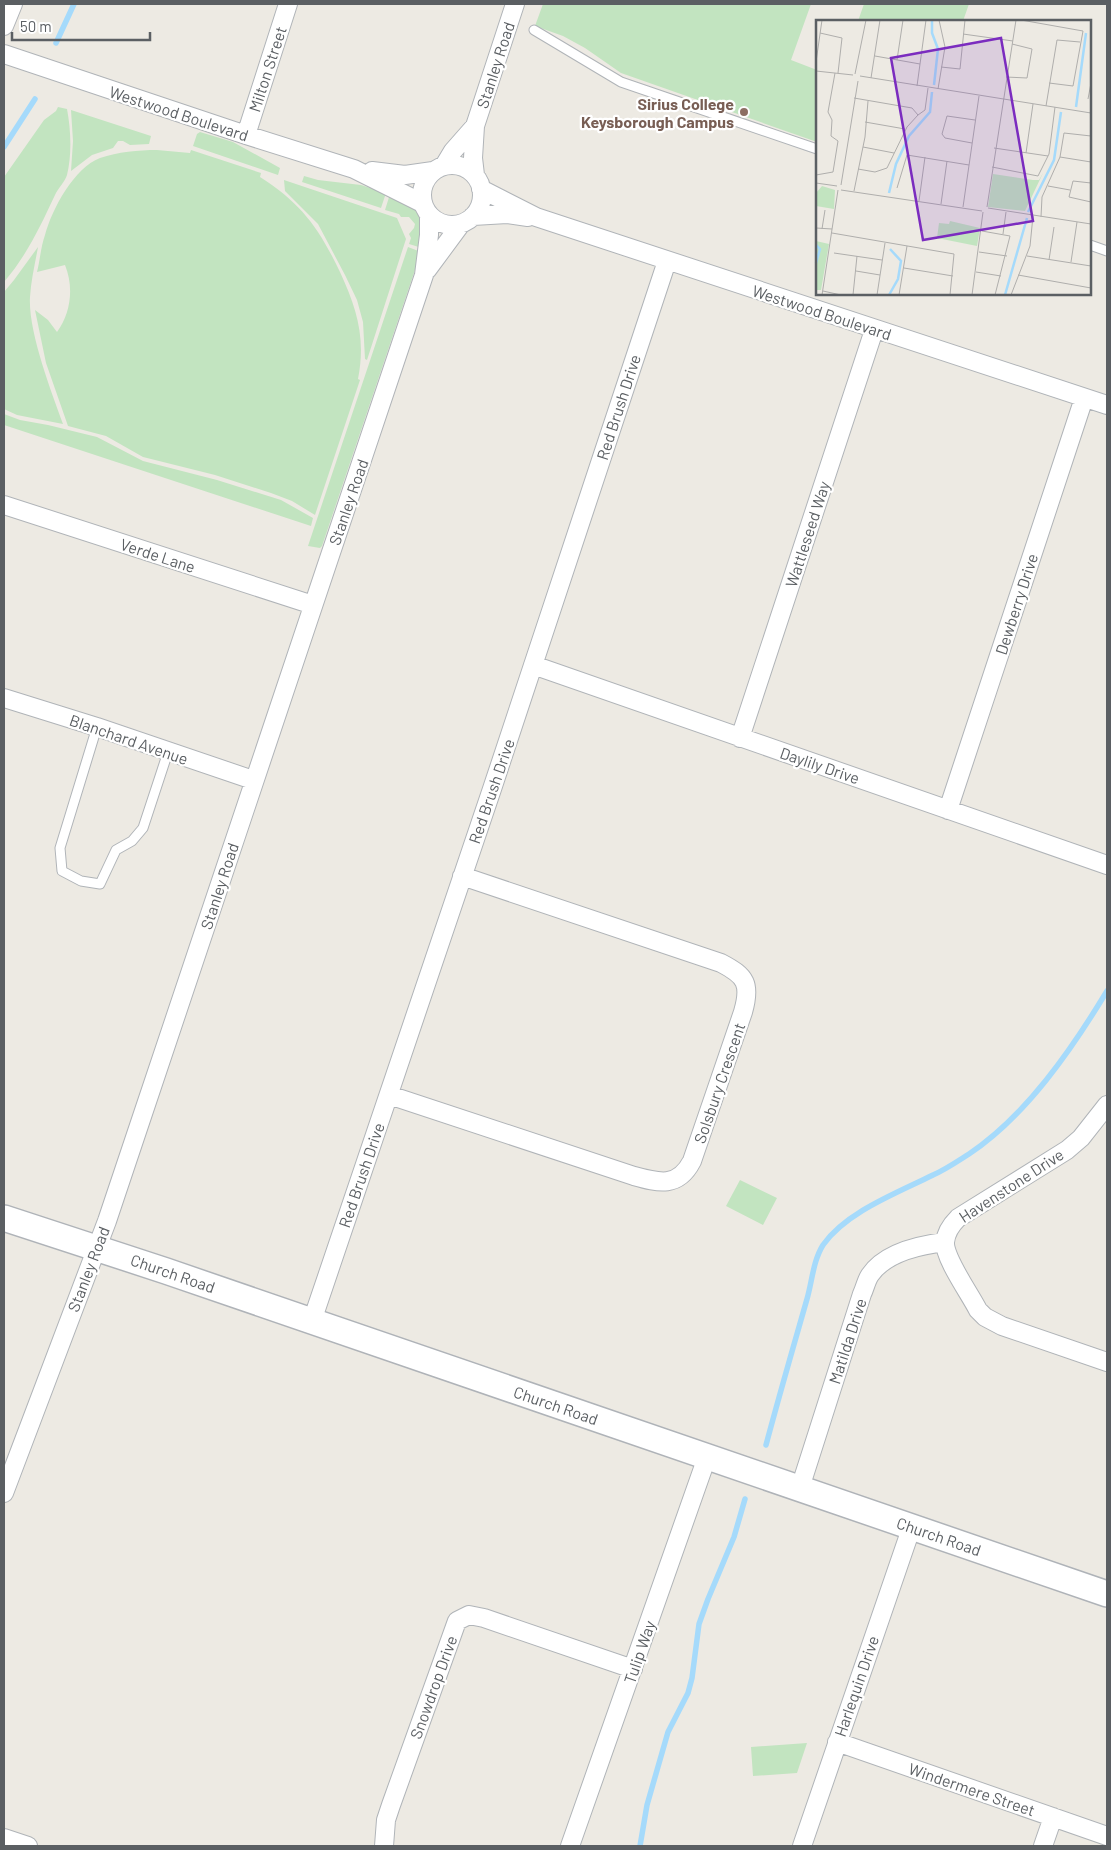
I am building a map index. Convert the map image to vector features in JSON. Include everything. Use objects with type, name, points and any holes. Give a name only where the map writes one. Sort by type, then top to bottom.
[{"type":"main road","name":"Church Road","points":[[4,1218],[312,1321],[1107,1594]]},
{"type":"street","points":[[4,26],[13,4]]},
{"type":"street","name":"Milton Street","points":[[246,135],[288,4]]},
{"type":"street","name":"Stanley Road","points":[[478,182],[473,158],[474,126],[515,4]]},
{"type":"street","name":"Westwood Boulevard","points":[[4,54],[354,169],[394,174],[438,168]]},
{"type":"street","name":"Stanley Road","points":[[438,168],[474,126]]},
{"type":"street","points":[[461,166],[478,182],[482,199],[479,208],[467,220],[443,224],[435,220],[426,209],[423,185],[438,168],[461,166]]},
{"type":"street","name":"Westwood Boulevard","points":[[354,169],[426,209]]},
{"type":"street","name":"Westwood Boulevard","points":[[478,182],[536,218]]},
{"type":"street","name":"Stanley Road","points":[[4,1493],[9,1463],[96,1248],[424,275],[429,235],[426,209]]},
{"type":"street","name":"Westwood Boulevard","points":[[467,220],[508,214],[536,218],[1107,406]]},
{"type":"street","name":"Stanley Road","points":[[424,275],[467,220]]},
{"type":"street","name":"Red Brush Drive","points":[[312,1321],[533,666],[667,261]]},
{"type":"street","name":"Wattleseed Way","points":[[740,738],[874,330]]},
{"type":"street","name":"Dewberry Drive","points":[[948,810],[1084,398]]},
{"type":"street","name":"Verde Lane","points":[[4,505],[313,605]]},
{"type":"street","name":"Daylily Drive","points":[[533,666],[1107,865]]},
{"type":"street","name":"Blanchard Avenue","points":[[4,698],[253,780]]},
{"type":"street","name":"Solsbury Crescent","points":[[389,1095],[649,1181],[668,1182],[683,1176],[692,1161],[737,1029],[747,993],[742,976],[734,970],[721,963],[462,876]]},
{"type":"street","name":"Havenstone Drive","points":[[945,1242],[947,1232],[958,1218],[1067,1150],[1081,1138],[1101,1128],[1107,1105]]},
{"type":"street","points":[[945,1242],[949,1258],[978,1310],[984,1317],[1002,1326],[1107,1362]]},
{"type":"street","name":"Matilda Drive","points":[[800,1488],[862,1294],[870,1276],[875,1269],[887,1260],[905,1250],[945,1242]]},
{"type":"street","name":"Tulip Way","points":[[570,1846],[707,1457]]},
{"type":"street","name":"Harlequin Drive","points":[[802,1846],[912,1526]]},
{"type":"street","name":"Snowdrop Drive","points":[[384,1846],[386,1820],[454,1627],[458,1621],[469,1615],[484,1618],[633,1669]]},
{"type":"street","name":"Windermere Street","points":[[837,1742],[1107,1836]]},
{"type":"street","points":[[1043,1846],[1053,1817]]},
{"type":"street","points":[[4,1838],[28,1846]]},
{"type":"lane","points":[[534,30],[621,82],[816,149]]},
{"type":"lane","points":[[1091,245],[1107,250]]},
{"type":"lane","points":[[97,728],[60,848],[62,872],[81,881],[100,884],[116,850],[132,841],[143,828],[168,752]]},
{"type":"green space","points":[[543,4],[811,4],[791,60],[816,70],[816,142],[621,73],[585,48],[563,36],[535,26]]},
{"type":"green space","points":[[864,4],[969,4],[963,20],[858,20]]},
{"type":"green space","points":[[58,107],[67,109],[70,151],[67,175],[56,192],[26,251],[4,282],[4,177],[44,120],[56,111]]},
{"type":"green space","points":[[71,110],[151,136],[149,144],[130,145],[123,141],[118,141],[113,148],[92,155],[71,171],[73,141]]},
{"type":"green space","points":[[200,132],[233,142],[280,168],[278,175],[193,146],[197,134]]},
{"type":"green space","points":[[157,150],[190,153],[191,150],[261,173],[260,177],[287,197],[308,218],[332,256],[346,286],[355,311],[360,337],[361,350],[358,379],[360,380],[315,515],[292,501],[271,493],[215,475],[143,457],[106,436],[68,426],[46,363],[35,310],[48,320],[57,332],[62,325],[70,300],[70,282],[65,265],[37,272],[42,244],[48,225],[65,190],[90,163],[114,154]]},
{"type":"green space","points":[[304,176],[318,180],[361,185],[386,193],[381,208],[302,182]]},
{"type":"green space","points":[[284,180],[397,218],[406,239],[367,360],[365,359],[363,322],[357,300],[318,224],[285,191]]},
{"type":"green space","points":[[390,194],[415,209],[419,214],[422,226],[422,248],[409,244],[411,238],[409,234],[415,224],[409,217],[401,217],[399,214],[385,210]]},
{"type":"green space","points":[[38,247],[31,284],[30,311],[41,361],[63,424],[17,415],[4,409],[4,292]]},
{"type":"green space","points":[[408,247],[421,252],[322,546],[320,548],[308,546]]},
{"type":"green space","points":[[4,414],[20,420],[97,437],[143,461],[217,480],[281,500],[313,518],[311,526],[4,425]]},
{"type":"green space","points":[[740,1180],[777,1198],[763,1225],[726,1206]]},
{"type":"green space","points":[[807,1743],[797,1773],[753,1776],[751,1747]]},
{"type":"waterway","points":[[56,43],[74,4]]},
{"type":"waterway","points":[[4,147],[35,99]]},
{"type":"waterway","points":[[766,1445],[815,1265],[823,1245],[833,1233],[858,1213],[888,1196],[947,1168],[969,1154],[1010,1121],[1063,1058],[1107,991]]},
{"type":"waterway","points":[[640,1846],[647,1805],[668,1732],[688,1693],[692,1678],[699,1624],[734,1537],[745,1499]]},
{"type":"place","name":"Sirius College Keysborough Campus","points":[[744,112]]}]
